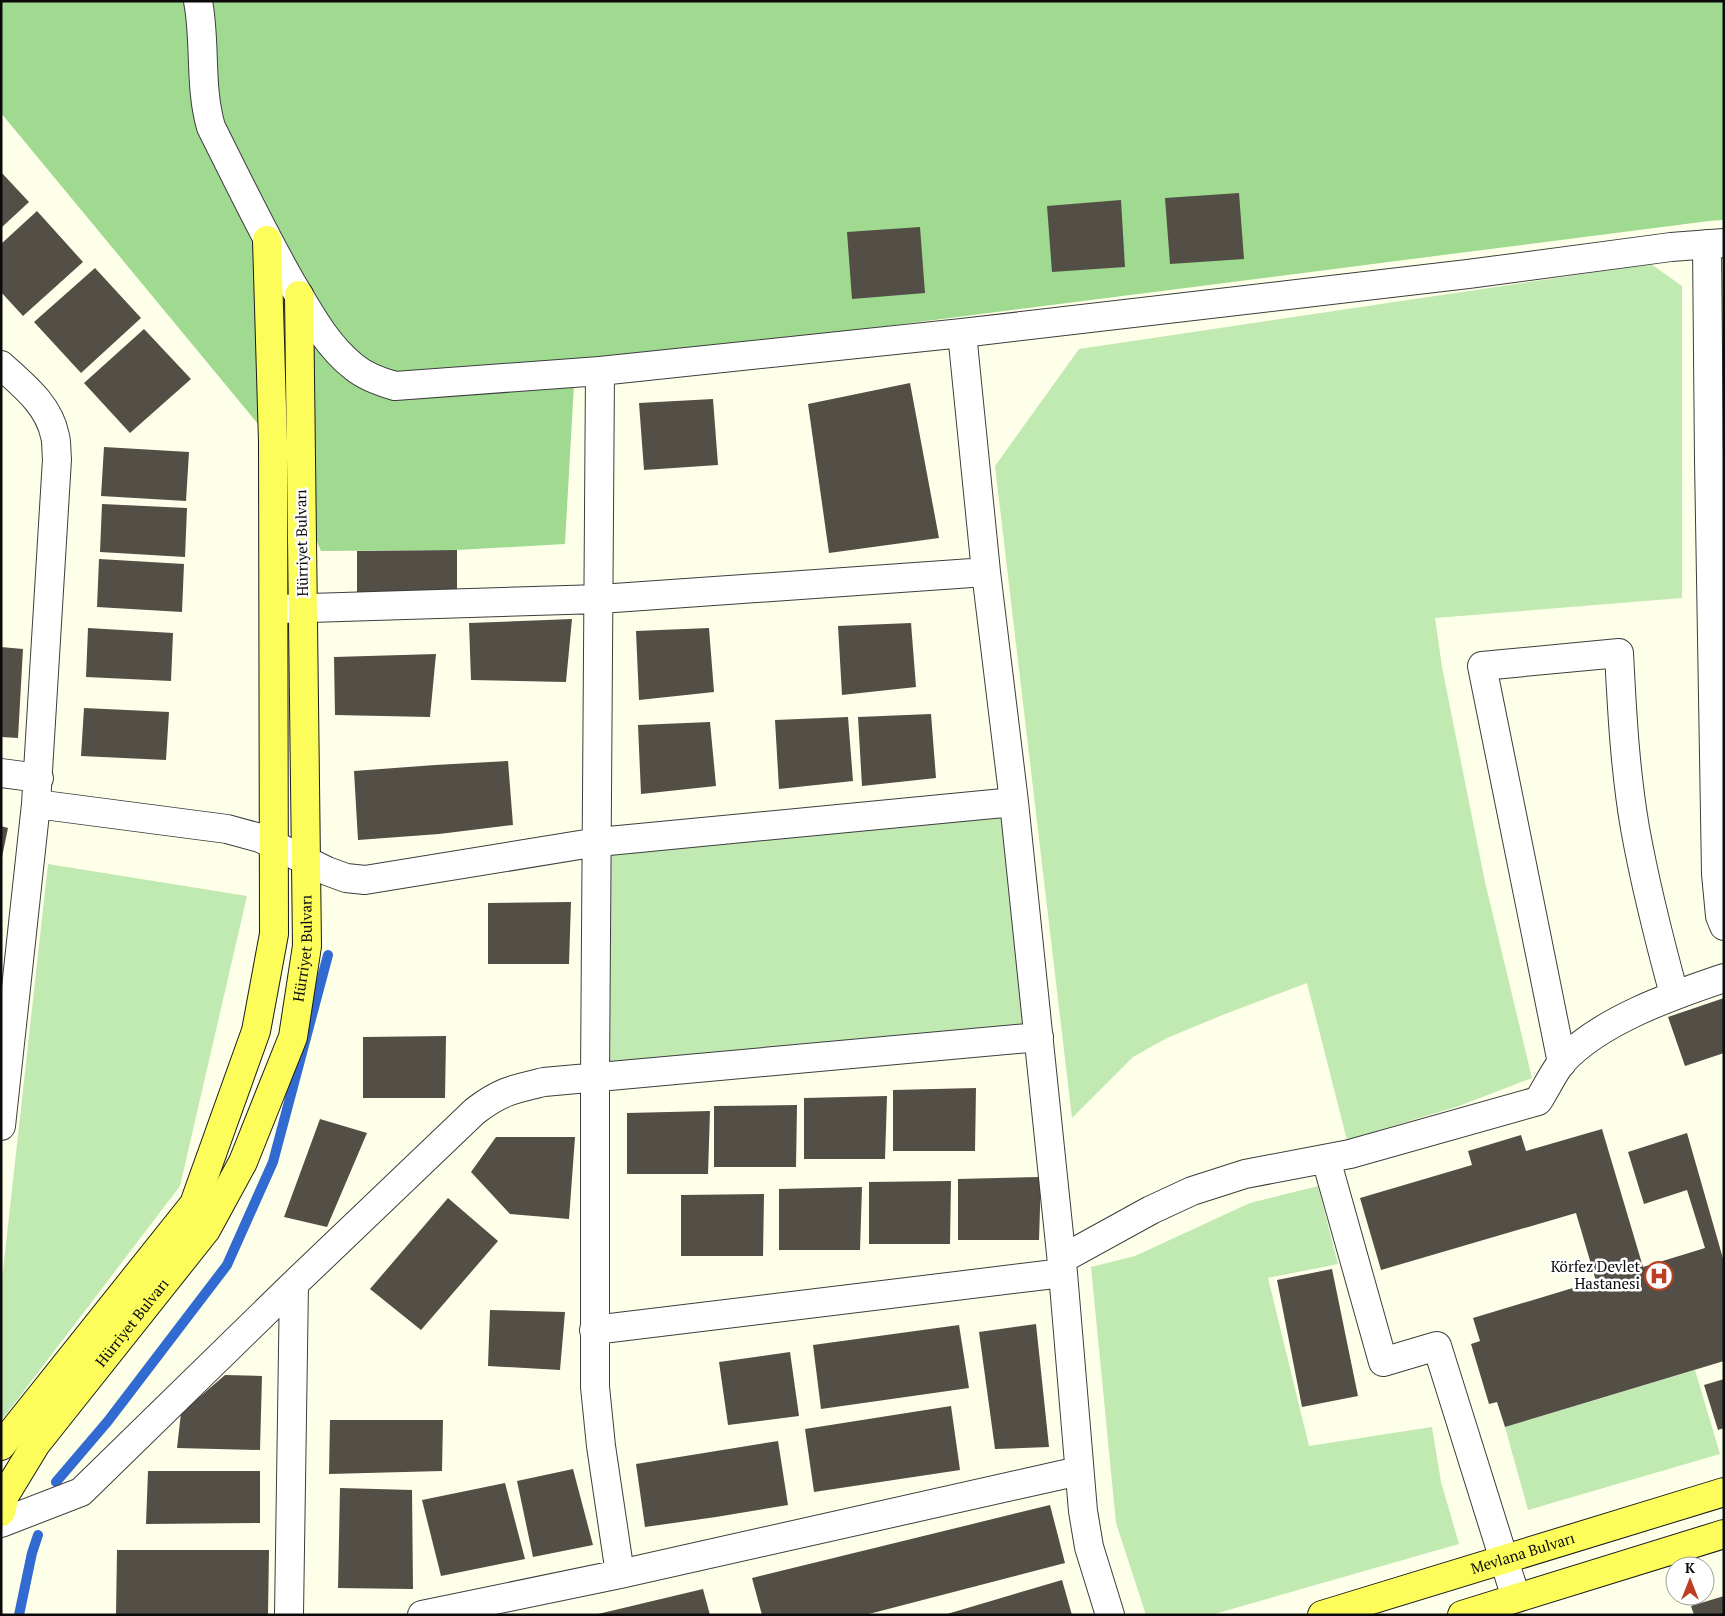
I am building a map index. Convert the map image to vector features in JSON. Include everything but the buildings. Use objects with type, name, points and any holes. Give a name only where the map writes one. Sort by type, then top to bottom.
[{"type":"main road","name":"Hürriyet Bulvarı","points":[[1,1446],[194,1204],[256,1031],[274,934],[273,442],[267,240]]},
{"type":"main road","name":"Hürriyet Bulvarı","points":[[1,1512],[6,1495],[36,1444],[206,1230],[243,1162],[293,1037],[307,946],[299,295]]},
{"type":"main road","name":"Mevlana Bulvarı","points":[[1322,1615],[1724,1492]]},
{"type":"main road","points":[[1462,1615],[1724,1534]]},
{"type":"street","points":[[198,1],[202,21],[205,107],[209,120],[267,240],[323,335],[354,368],[372,379],[395,386],[600,371],[962,333],[1715,243],[1719,722],[1716,874],[1723,919]]},
{"type":"street","points":[[962,333],[986,572],[1014,802],[1063,1266],[1079,1471],[1089,1547],[1110,1615]]},
{"type":"street","points":[[1,365],[34,395],[48,416],[55,436],[56,459],[38,791],[1,1126]]},
{"type":"street","points":[[600,371],[594,1330],[595,1386],[601,1446],[620,1574]]},
{"type":"street","points":[[274,609],[600,599],[986,572]]},
{"type":"street","points":[[1562,1063],[1482,666],[1619,653],[1623,740],[1635,826],[1653,914],[1674,994]]},
{"type":"street","points":[[1,773],[38,791],[227,829],[260,838],[346,878],[366,880],[598,842],[1014,802]]},
{"type":"street","points":[[594,1330],[1063,1266],[1151,1210],[1192,1191],[1245,1174],[1350,1154],[1538,1101],[1562,1063],[1587,1039],[1674,994],[1724,978]]},
{"type":"street","points":[[1,1524],[81,1492],[294,1284],[475,1111],[491,1098],[509,1090],[544,1082],[1039,1037]]},
{"type":"street","points":[[1326,1159],[1383,1362],[1437,1346],[1516,1598]]},
{"type":"street","points":[[289,1615],[294,1284]]},
{"type":"street","points":[[422,1615],[620,1574],[1079,1471]]},
{"type":"green space","points":[[1,1],[1724,1],[1724,220],[575,366],[565,544],[457,550],[321,551],[273,442],[1,113]]},
{"type":"green space","points":[[1651,264],[1682,286],[1682,598],[1435,618],[1442,667],[1485,882],[1532,1078],[1459,1106],[1347,1140],[1307,983],[1167,1038],[1133,1057],[1072,1118],[995,466],[1079,349]]},
{"type":"green space","points":[[1014,802],[1039,1037],[595,1077],[598,842]]},
{"type":"green space","points":[[48,864],[247,896],[180,1186],[4,1417],[1,1418],[1,1289]]},
{"type":"green space","points":[[1318,1186],[1338,1264],[1268,1278],[1309,1446],[1432,1427],[1441,1482],[1459,1544],[1211,1615],[1146,1615],[1116,1523],[1091,1267],[1135,1256],[1250,1203]]},
{"type":"green space","points":[[1695,1370],[1720,1454],[1528,1510],[1505,1427]]},
{"type":"waterway","points":[[56,1482],[108,1421],[227,1265],[273,1162],[328,955]]},
{"type":"waterway","points":[[19,1615],[32,1553],[38,1535]]},
{"type":"place","name":"Körfez Devlet Hastanesi","points":[[1659,1276]]}]
